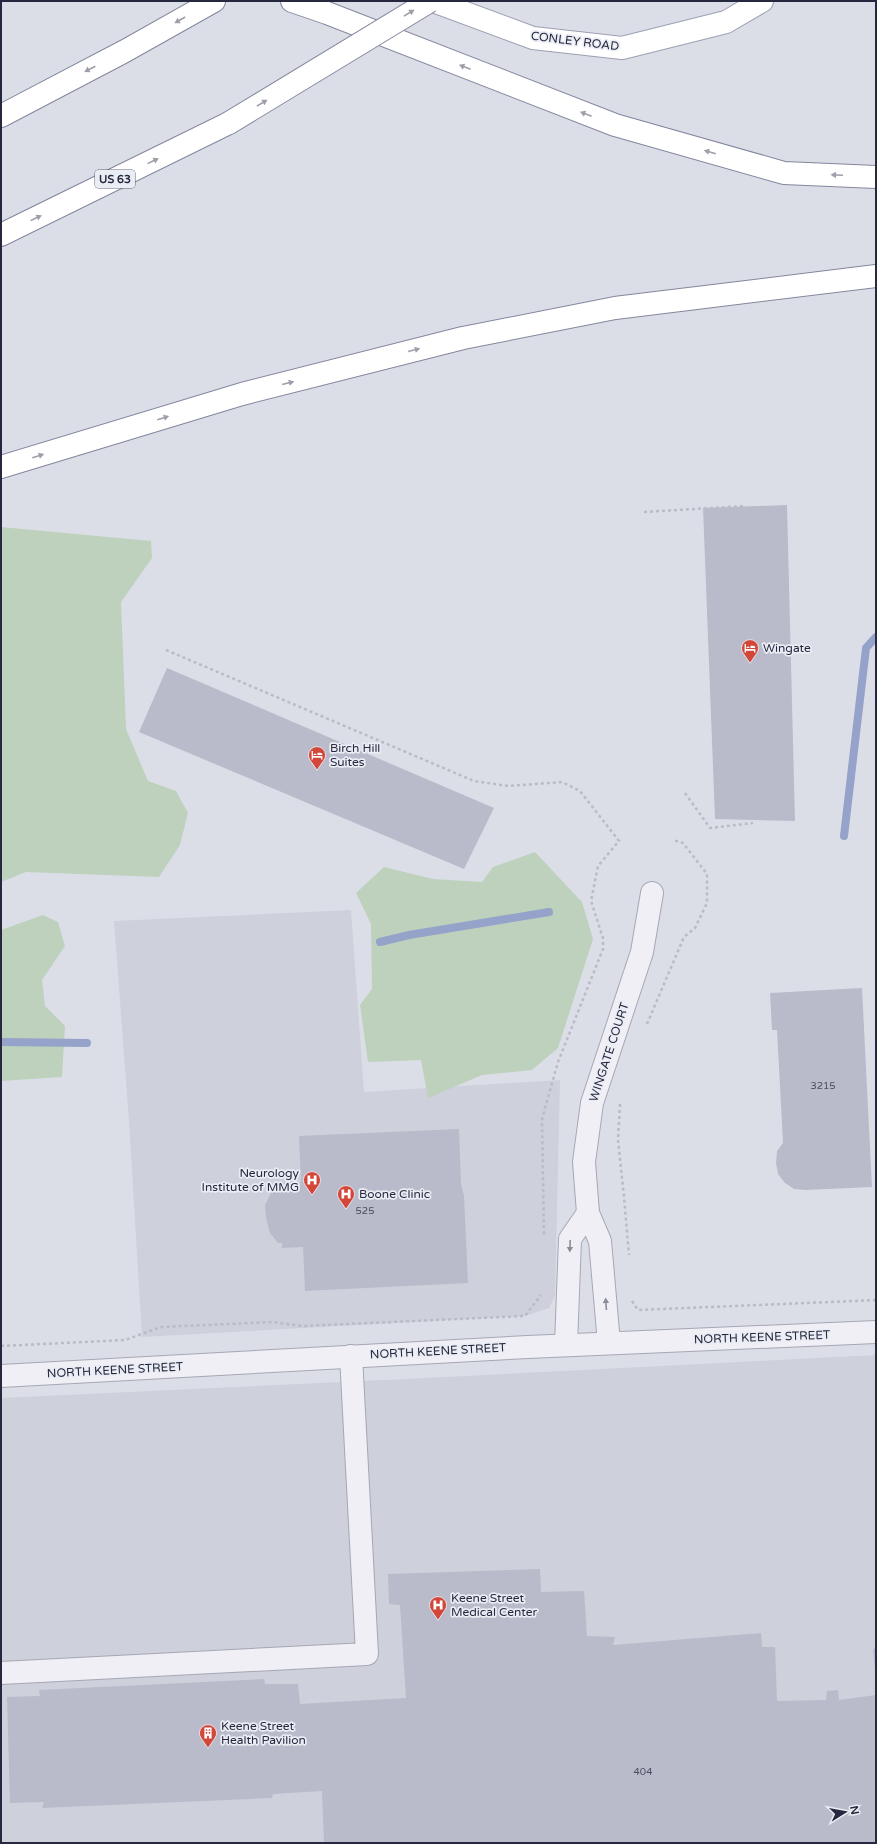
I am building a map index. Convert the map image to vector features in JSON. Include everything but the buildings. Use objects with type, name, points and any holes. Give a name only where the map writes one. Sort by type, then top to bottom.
[{"type":"main road","points":[[1,116],[125,51],[214,1]]},
{"type":"main road","points":[[292,1],[327,13],[615,125],[784,173],[876,177]]},
{"type":"main road","name":"US 63","points":[[1,235],[229,123],[430,1]]},
{"type":"main road","name":"CONLEY ROAD","points":[[433,1],[533,38],[622,48],[726,22],[762,1]]},
{"type":"main road","points":[[1,467],[242,394],[463,338],[615,308],[876,276]]},
{"type":"street","name":"WINGATE COURT","points":[[609,1343],[600,1242],[588,1213],[584,1162],[592,1104],[642,952],[652,893]]},
{"type":"street","points":[[566,1345],[570,1239],[588,1213]]},
{"type":"street","name":"NORTH KEENE STREET","points":[[1,1376],[566,1345],[876,1332]]},
{"type":"street","points":[[1,1673],[367,1654],[351,1356]]},
{"type":"path","points":[[644,512],[745,506]]},
{"type":"path","points":[[166,650],[474,781],[508,786],[562,782],[580,791],[619,841],[598,866],[591,901],[603,938],[603,949],[558,1062],[542,1119],[544,1236]]},
{"type":"path","points":[[685,793],[710,828],[753,823]]},
{"type":"path","points":[[645,1029],[684,937],[695,928],[707,903],[707,874],[683,843],[673,840]]},
{"type":"path","points":[[620,1096],[618,1140],[629,1257]]},
{"type":"path","points":[[1,1346],[125,1340],[162,1327],[273,1322],[302,1326],[525,1316],[544,1291]]},
{"type":"path","points":[[631,1300],[638,1310],[876,1300]]},
{"type":"shaded area","name":"Boone Clinic","points":[[351,910],[364,1092],[560,1080],[555,1296],[549,1308],[525,1316],[142,1337],[129,1121],[114,921]]},
{"type":"shaded area","name":"Keene Street Medical Center","points":[[876,1355],[876,1843],[1,1843],[1,1398]]},
{"type":"green space","points":[[1,527],[151,541],[152,558],[121,602],[126,729],[148,781],[176,791],[188,813],[180,845],[159,877],[26,872],[1,882]]},
{"type":"green space","points":[[535,852],[582,902],[593,939],[558,1048],[532,1070],[482,1075],[428,1098],[421,1060],[368,1062],[360,1005],[372,989],[371,924],[356,893],[384,867],[433,879],[482,882],[493,867]]},
{"type":"green space","points":[[43,915],[58,922],[65,946],[42,980],[45,1006],[65,1026],[62,1077],[1,1081],[1,930]]},
{"type":"waterway","points":[[844,836],[866,648],[876,637]]},
{"type":"waterway","points":[[380,942],[409,935],[549,912]]},
{"type":"waterway","points":[[1,1042],[87,1043]]},
{"type":"place","name":"Wingate","points":[[750,663]]},
{"type":"place","name":"Birch Hill Suites","points":[[317,770]]},
{"type":"place","name":"Neurology Institute of MMG","points":[[312,1195]]},
{"type":"place","name":"Boone Clinic","points":[[346,1209]]},
{"type":"place","name":"Keene Street Medical Center","points":[[438,1620]]},
{"type":"place","name":"Keene Street Health Pavilion","points":[[208,1748]]}]
